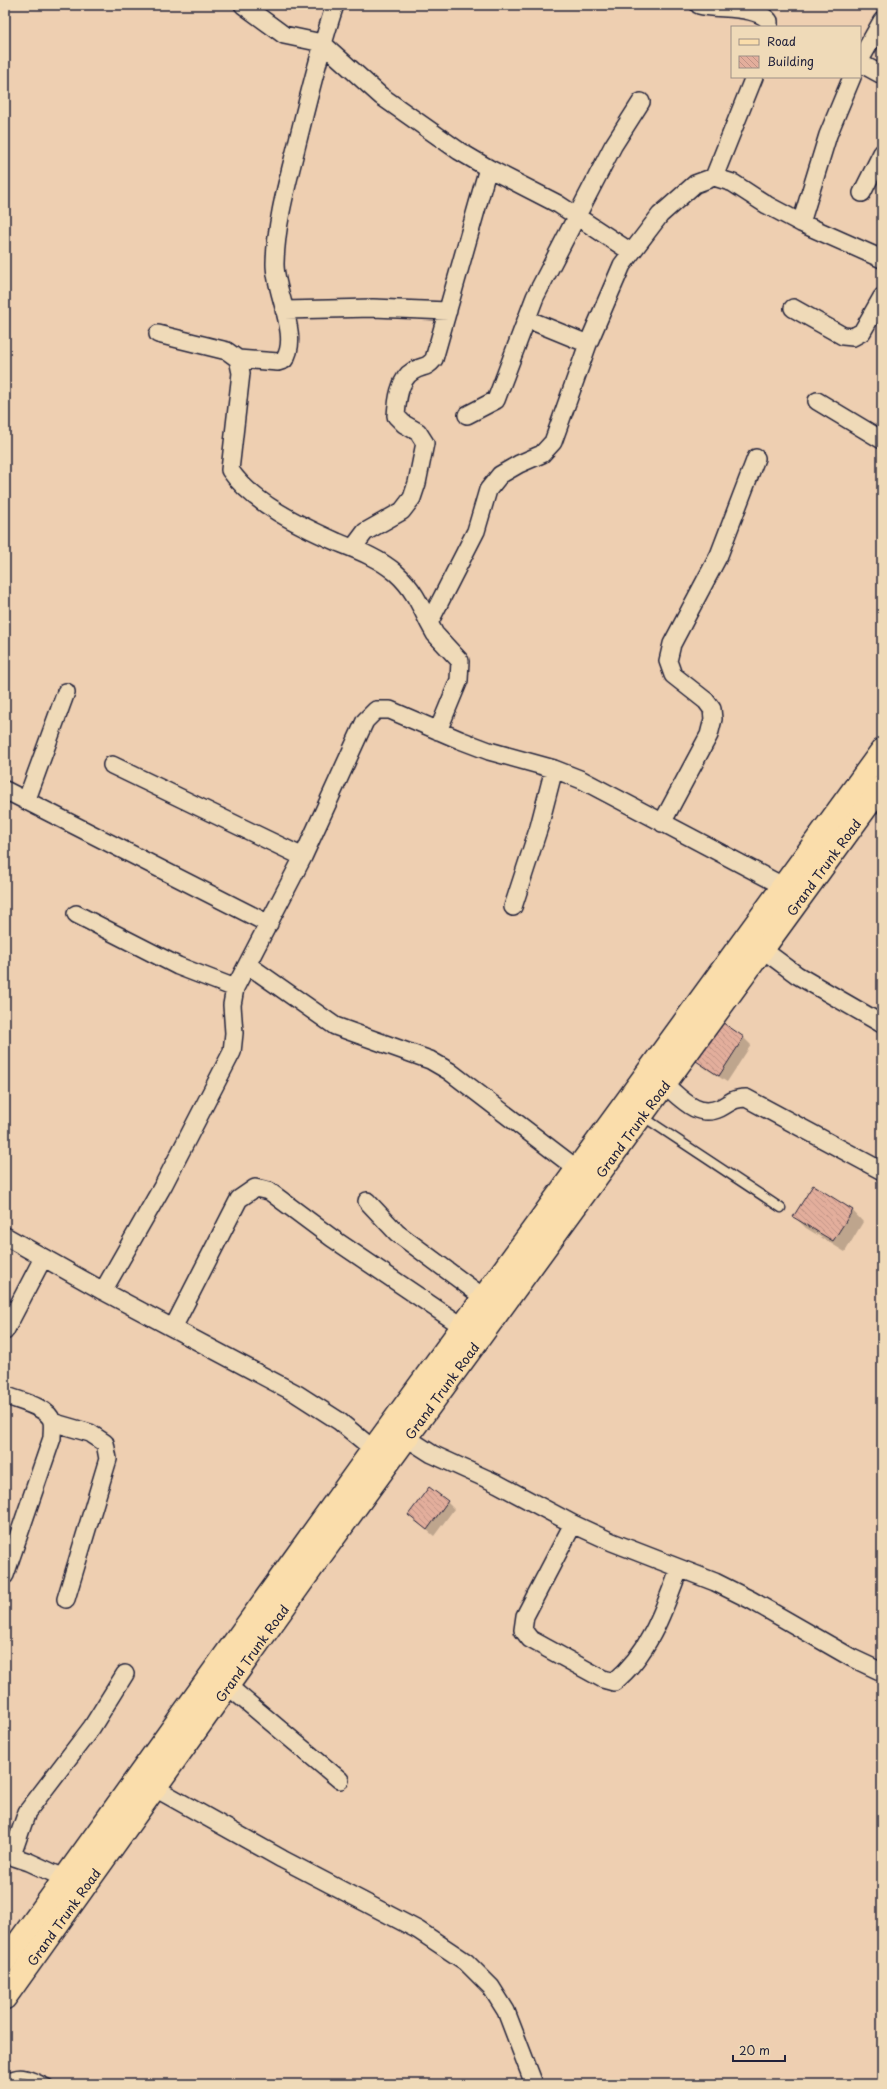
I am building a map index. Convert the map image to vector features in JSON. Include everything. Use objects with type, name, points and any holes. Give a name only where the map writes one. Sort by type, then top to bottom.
[{"type":"main road","name":"Grand Trunk Road","points":[[5,1961],[483,1297],[882,750]]},
{"type":"main road","name":"Grand Trunk Road","points":[[5,1998],[154,1788],[407,1438],[882,786]]},
{"type":"street","points":[[243,5],[284,35],[322,43],[381,96],[459,151],[578,216],[631,252]]},
{"type":"street","points":[[158,334],[227,352],[238,359],[278,362],[284,360],[289,354],[290,339],[275,265],[276,232],[322,43],[334,5]]},
{"type":"street","points":[[699,5],[714,8],[756,11],[764,15],[769,21],[769,26]]},
{"type":"street","points":[[861,60],[882,21]]},
{"type":"street","points":[[861,63],[882,76]]},
{"type":"street","points":[[714,177],[754,78]]},
{"type":"street","points":[[801,222],[828,135],[852,78]]},
{"type":"street","points":[[467,416],[496,400],[526,319],[545,276],[578,216],[624,126],[641,102]]},
{"type":"street","points":[[862,193],[882,153]]},
{"type":"street","points":[[353,548],[365,532],[402,511],[412,498],[417,483],[425,443],[418,432],[404,424],[396,416],[397,400],[404,379],[414,371],[427,367],[434,359],[488,168]]},
{"type":"street","points":[[429,623],[476,531],[488,490],[500,475],[519,464],[542,454],[553,442],[588,344],[622,265],[660,215],[695,184],[714,177],[733,183],[768,205],[801,222],[882,259]]},
{"type":"street","points":[[792,308],[843,336],[853,337],[862,332],[882,297]]},
{"type":"street","points":[[284,310],[397,308],[448,311]]},
{"type":"street","points":[[526,319],[588,344]]},
{"type":"street","points":[[238,359],[241,373],[230,470],[238,482],[275,511],[316,533],[373,557],[396,573],[416,596],[435,634],[460,661],[459,680],[438,731]]},
{"type":"street","points":[[817,401],[882,440]]},
{"type":"street","points":[[662,823],[709,735],[713,718],[712,709],[706,701],[673,675],[668,661],[672,644],[719,555],[756,458]]},
{"type":"street","points":[[27,800],[66,692]]},
{"type":"street","points":[[103,1291],[164,1184],[232,1052],[234,1033],[232,1005],[235,988],[303,857],[365,721],[376,710],[390,710],[489,751],[554,769],[582,780],[783,886]]},
{"type":"street","points":[[112,765],[303,857]]},
{"type":"street","points":[[513,907],[539,827],[554,769]]},
{"type":"street","points":[[5,790],[269,924]]},
{"type":"street","points":[[76,914],[178,966],[235,988]]},
{"type":"street","points":[[762,949],[797,975],[882,1024]]},
{"type":"street","points":[[248,965],[335,1026],[430,1060],[449,1071],[577,1169]]},
{"type":"street","points":[[664,1084],[695,1110],[709,1112],[733,1099],[746,1098],[882,1171]]},
{"type":"street","points":[[173,1328],[239,1199],[255,1188],[269,1191],[332,1238],[462,1326]]},
{"type":"street","points":[[367,1201],[397,1233],[483,1297]]},
{"type":"street","points":[[5,1236],[103,1291],[297,1394],[339,1421],[373,1449]]},
{"type":"street","points":[[5,1331],[43,1258]]},
{"type":"street","points":[[5,1395],[41,1410],[52,1422],[52,1438],[5,1575]]},
{"type":"street","points":[[52,1422],[90,1433],[105,1443],[108,1459],[66,1598]]},
{"type":"street","points":[[407,1438],[432,1454],[498,1484],[573,1524],[612,1542],[721,1585],[852,1658],[882,1672]]},
{"type":"street","points":[[573,1524],[525,1616],[523,1630],[530,1639],[603,1679],[614,1682],[624,1673],[648,1642],[663,1613],[680,1569]]},
{"type":"street","points":[[64,1878],[8,1855],[27,1812],[83,1739],[125,1674]]},
{"type":"street","points":[[228,1686],[340,1780]]},
{"type":"street","points":[[154,1788],[282,1859],[418,1930],[466,1962],[491,1987],[506,2011],[534,2084]]},
{"type":"lane","points":[[641,1115],[781,1208]]},
{"type":"lane","points":[[5,2079],[14,2074],[24,2073],[49,2084]]},
{"type":"building","points":[[722,1022],[744,1037],[719,1076],[696,1061]]},
{"type":"building","points":[[813,1185],[853,1210],[833,1241],[793,1217]]},
{"type":"building","points":[[429,1487],[448,1501],[427,1530],[408,1515]]}]
